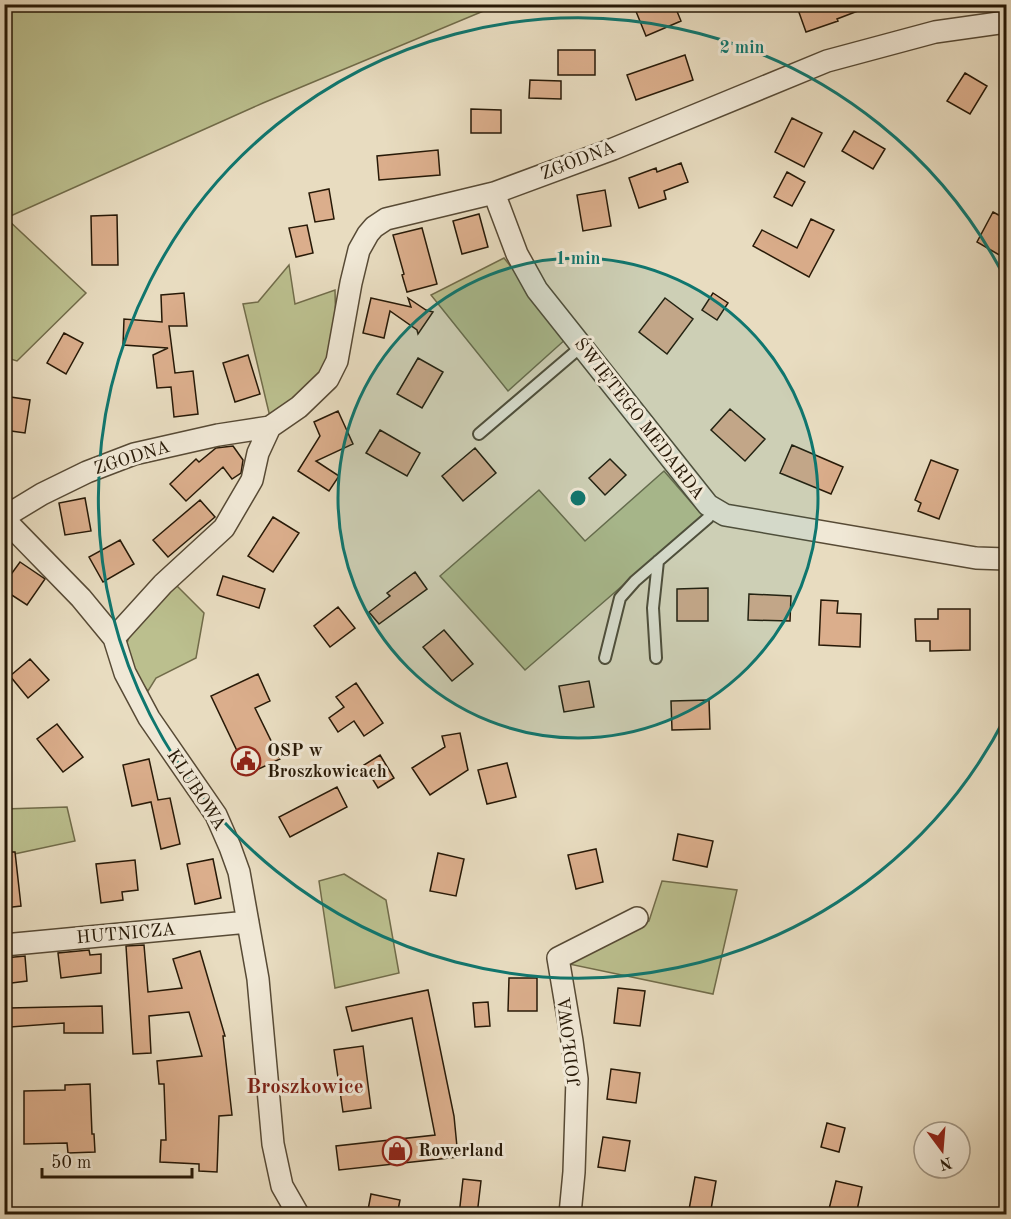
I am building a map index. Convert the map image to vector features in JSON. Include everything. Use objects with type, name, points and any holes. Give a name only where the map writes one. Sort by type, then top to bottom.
[{"type":"street","name":"ZGODNA","points":[[4,518],[42,494],[87,472],[134,454],[218,435],[270,427],[299,407],[328,379],[337,362],[359,250],[374,227],[386,219],[494,193],[613,149],[827,61],[936,32],[1006,22]]},
{"type":"street","name":"ŚWIĘTEGO MEDARDA","points":[[494,193],[517,254],[537,290],[708,505],[725,515],[976,558],[1006,559]]},
{"type":"street","points":[[114,638],[163,584],[224,528],[252,480],[258,453],[270,427]]},
{"type":"street","name":"KLUBOWA","points":[[4,518],[81,598],[114,638],[125,673],[148,718],[216,815],[230,847],[239,872],[258,979],[273,1144],[282,1186],[298,1215]]},
{"type":"street","name":"JODŁOWA","points":[[570,1215],[577,1079],[558,958],[637,918]]},
{"type":"street","name":"HUTNICZA","points":[[4,945],[248,922]]},
{"type":"lane","points":[[479,434],[582,346]]},
{"type":"lane","points":[[605,658],[620,598],[634,580],[708,518],[715,509]]},
{"type":"lane","points":[[656,658],[653,608],[658,561]]},
{"type":"green space","points":[[5,4],[498,5],[263,103],[6,218],[86,293],[17,361],[4,357]]},
{"type":"green space","points":[[504,258],[567,338],[508,391],[431,295]]},
{"type":"green space","points":[[289,265],[295,304],[335,290],[336,334],[330,366],[296,399],[270,417],[243,304],[258,302]]},
{"type":"green space","points":[[664,471],[703,516],[525,670],[440,576],[539,490],[585,541]]},
{"type":"green space","points":[[173,582],[204,613],[196,658],[156,678],[148,691],[133,673],[126,646],[133,625]]},
{"type":"green space","points":[[67,807],[75,841],[5,856],[4,809]]},
{"type":"green space","points":[[344,874],[386,900],[399,973],[335,988],[319,881]]},
{"type":"green space","points":[[662,881],[737,890],[713,994],[569,964],[649,921]]},
{"type":"building","points":[[646,4],[674,4],[681,21],[646,36],[635,9]]},
{"type":"building","points":[[796,4],[871,4],[871,6],[806,32]]},
{"type":"building","points":[[558,50],[595,50],[595,75],[558,75]]},
{"type":"building","points":[[685,55],[693,80],[636,100],[627,75]]},
{"type":"building","points":[[965,73],[987,86],[970,114],[947,101]]},
{"type":"building","points":[[530,80],[561,81],[561,99],[529,98]]},
{"type":"building","points":[[471,109],[501,110],[501,133],[471,133]]},
{"type":"building","points":[[792,118],[822,133],[804,167],[775,152]]},
{"type":"building","points":[[854,131],[885,149],[873,169],[842,151]]},
{"type":"building","points":[[438,150],[440,175],[379,180],[377,156]]},
{"type":"building","points":[[681,163],[688,182],[664,191],[666,199],[639,208],[629,178],[656,168],[657,172]]},
{"type":"building","points":[[787,172],[805,182],[792,206],[774,197]]},
{"type":"building","points":[[329,189],[334,219],[315,222],[309,193]]},
{"type":"building","points":[[605,190],[611,226],[583,231],[577,195]]},
{"type":"building","points":[[993,212],[1006,219],[1006,246],[1001,256],[977,242]]},
{"type":"building","points":[[479,214],[488,247],[462,254],[453,221]]},
{"type":"building","points":[[117,215],[118,265],[92,265],[91,216]]},
{"type":"building","points":[[811,219],[834,230],[809,277],[753,246],[762,230],[797,248]]},
{"type":"building","points":[[307,225],[313,253],[296,257],[289,228]]},
{"type":"building","points":[[422,228],[437,284],[407,292],[393,235]]},
{"type":"building","points":[[184,293],[187,326],[169,326],[175,373],[193,371],[198,414],[174,417],[171,387],[157,388],[153,355],[168,348],[123,345],[124,319],[162,322],[161,295]]},
{"type":"building","points":[[713,293],[728,303],[717,320],[702,310]]},
{"type":"building","points":[[371,298],[411,307],[408,298],[433,312],[418,334],[417,330],[390,311],[384,338],[363,333]]},
{"type":"building","points":[[665,298],[693,319],[667,354],[639,332]]},
{"type":"building","points":[[64,333],[83,343],[66,374],[47,363]]},
{"type":"building","points":[[248,355],[260,394],[235,402],[223,363]]},
{"type":"building","points":[[418,358],[443,372],[422,408],[397,394]]},
{"type":"building","points":[[4,396],[30,400],[25,433],[4,430]]},
{"type":"building","points":[[730,409],[765,439],[745,461],[711,430]]},
{"type":"building","points":[[338,411],[353,444],[316,461],[339,476],[329,491],[298,471],[320,436],[314,422]]},
{"type":"building","points":[[380,430],[420,453],[407,476],[366,453]]},
{"type":"building","points":[[792,445],[843,467],[831,494],[780,473]]},
{"type":"building","points":[[233,446],[243,460],[241,473],[232,479],[223,467],[186,501],[170,484],[196,459],[199,462],[216,448]]},
{"type":"building","points":[[475,448],[496,473],[463,501],[442,476]]},
{"type":"building","points":[[610,459],[626,475],[605,495],[589,478]]},
{"type":"building","points":[[931,460],[958,470],[939,519],[918,511],[921,503],[915,500]]},
{"type":"building","points":[[85,498],[91,531],[65,535],[59,503]]},
{"type":"building","points":[[200,500],[215,517],[168,557],[153,540]]},
{"type":"building","points":[[273,517],[299,533],[273,572],[248,556]]},
{"type":"building","points":[[120,540],[134,564],[103,582],[89,557]]},
{"type":"building","points":[[20,562],[45,579],[27,605],[4,590],[4,584]]},
{"type":"building","points":[[415,572],[427,589],[379,624],[369,612],[390,596],[387,593]]},
{"type":"building","points":[[223,576],[265,589],[259,608],[217,595]]},
{"type":"building","points":[[708,588],[708,621],[677,621],[677,589]]},
{"type":"building","points":[[749,594],[791,596],[790,621],[748,620]]},
{"type":"building","points":[[821,600],[838,601],[837,613],[861,614],[860,647],[819,645]]},
{"type":"building","points":[[338,607],[355,628],[330,647],[314,626]]},
{"type":"building","points":[[938,609],[970,609],[970,650],[930,651],[930,641],[916,641],[915,619],[938,619]]},
{"type":"building","points":[[444,630],[473,664],[452,681],[423,647]]},
{"type":"building","points":[[30,659],[49,680],[28,698],[10,676]]},
{"type":"building","points":[[258,674],[270,701],[255,708],[280,759],[248,774],[211,696]]},
{"type":"building","points":[[589,681],[594,707],[564,712],[559,686]]},
{"type":"building","points":[[356,683],[383,723],[364,736],[354,721],[338,732],[329,718],[344,707],[336,697]]},
{"type":"building","points":[[709,700],[710,729],[672,730],[671,701]]},
{"type":"building","points":[[57,724],[83,757],[63,772],[37,739]]},
{"type":"building","points":[[460,733],[468,770],[430,795],[412,768],[445,747],[442,736]]},
{"type":"building","points":[[380,755],[394,778],[378,788],[364,765]]},
{"type":"building","points":[[149,759],[158,800],[170,798],[180,844],[161,849],[151,802],[132,806],[123,765]]},
{"type":"building","points":[[507,763],[516,797],[487,804],[478,770]]},
{"type":"building","points":[[337,787],[347,807],[290,837],[279,817]]},
{"type":"building","points":[[678,834],[713,841],[707,867],[673,860]]},
{"type":"building","points":[[596,849],[603,882],[576,889],[568,855]]},
{"type":"building","points":[[4,852],[15,852],[21,906],[4,908]]},
{"type":"building","points":[[438,853],[464,859],[456,896],[430,891]]},
{"type":"building","points":[[213,859],[221,898],[195,904],[187,864]]},
{"type":"building","points":[[135,860],[138,890],[122,892],[123,900],[101,903],[96,864]]},
{"type":"building","points":[[144,945],[148,992],[182,988],[173,959],[200,951],[225,1036],[223,1036],[232,1115],[219,1116],[217,1172],[199,1171],[199,1164],[160,1162],[161,1140],[166,1140],[164,1084],[159,1084],[157,1061],[202,1056],[189,1012],[149,1016],[151,1053],[133,1054],[126,946]]},
{"type":"building","points":[[89,950],[90,955],[101,954],[101,973],[61,978],[58,953]]},
{"type":"building","points":[[25,956],[27,981],[4,984],[4,958]]},
{"type":"building","points":[[509,978],[537,978],[537,1011],[508,1011]]},
{"type":"building","points":[[618,988],[645,991],[640,1026],[614,1023]]},
{"type":"building","points":[[428,990],[454,1116],[458,1157],[339,1170],[336,1146],[435,1135],[412,1018],[352,1031],[346,1007]]},
{"type":"building","points":[[488,1002],[490,1026],[475,1027],[473,1003]]},
{"type":"building","points":[[102,1006],[103,1033],[64,1033],[64,1023],[10,1027],[9,1008]]},
{"type":"building","points":[[363,1046],[371,1108],[343,1112],[334,1050]]},
{"type":"building","points":[[611,1069],[640,1073],[636,1103],[607,1099]]},
{"type":"building","points":[[90,1084],[95,1152],[68,1153],[67,1143],[24,1144],[24,1091],[65,1090],[65,1085]]},
{"type":"building","points":[[827,1123],[845,1128],[839,1152],[821,1147]]},
{"type":"building","points":[[603,1137],[630,1141],[625,1171],[598,1167]]},
{"type":"building","points":[[695,1177],[716,1181],[710,1215],[688,1215]]},
{"type":"building","points":[[463,1179],[481,1181],[477,1215],[459,1215]]},
{"type":"building","points":[[836,1181],[862,1187],[856,1215],[829,1209]]},
{"type":"building","points":[[371,1194],[400,1200],[397,1215],[367,1215]]},
{"type":"place","name":"OSP w Broszkowicach","points":[[246,761]]},
{"type":"place","name":"Rowerland","points":[[397,1151]]},
{"type":"district","name":"Broszkowice","points":[[305,1087]]}]
